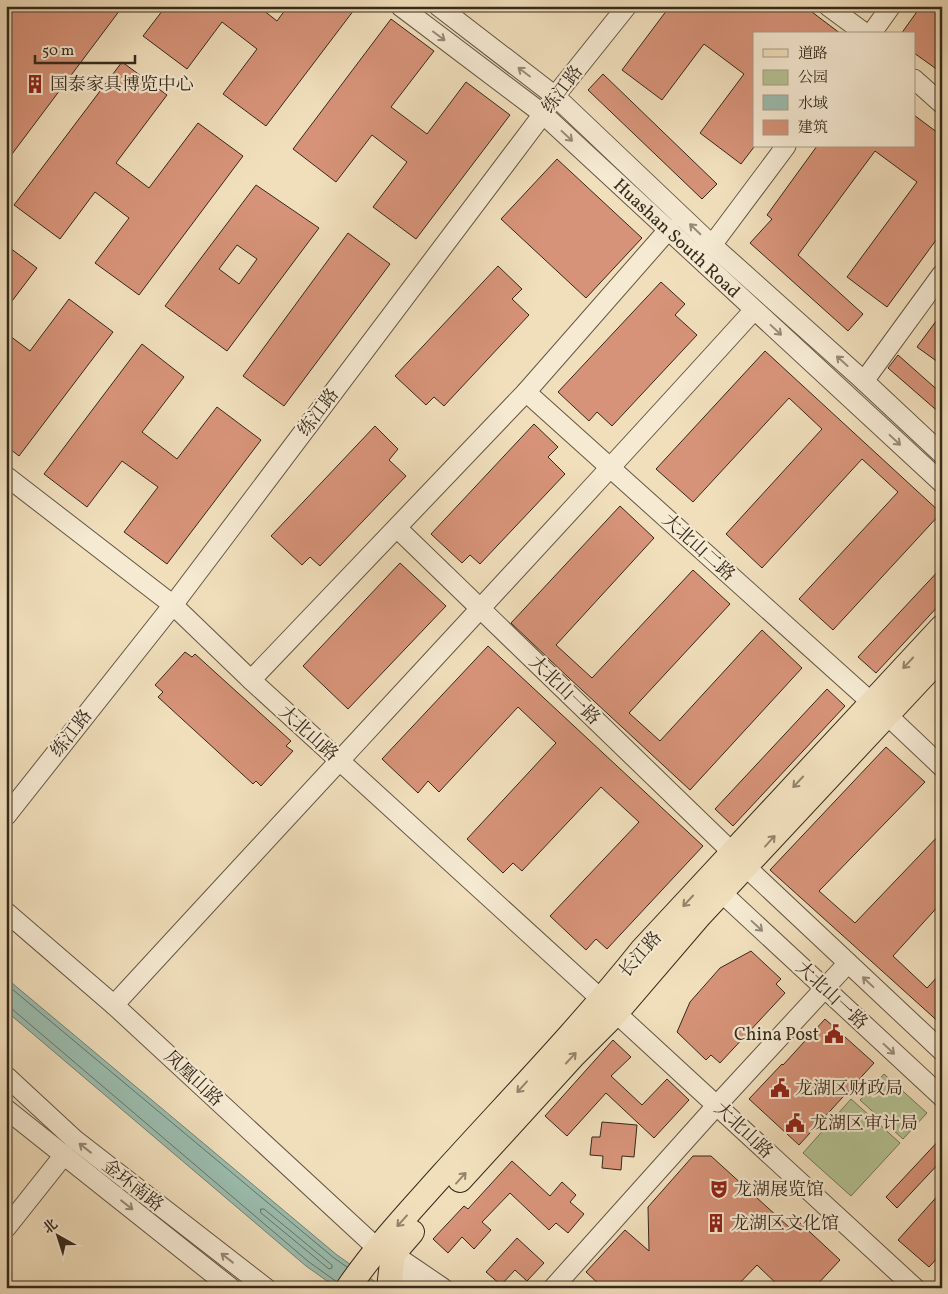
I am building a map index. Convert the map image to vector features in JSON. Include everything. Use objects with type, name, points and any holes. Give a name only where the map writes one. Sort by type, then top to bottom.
[{"type":"main road","name":"长江路","points":[[348,1288],[574,1055],[609,1006],[642,950],[740,860],[879,708],[942,627]]},
{"type":"main road","name":"长江路","points":[[879,708],[942,656]]},
{"type":"main road","name":"长江路","points":[[609,1006],[722,893],[740,860]]},
{"type":"main road","points":[[378,1256],[401,1286]]},
{"type":"street","name":"Huashan South Road","points":[[400,6],[543,114],[942,483]]},
{"type":"street","name":"Huashan South Road","points":[[438,6],[555,96],[712,245],[864,381],[942,454]]},
{"type":"street","name":"练江路","points":[[6,816],[173,605],[555,96],[627,6]]},
{"type":"street","points":[[828,6],[863,32]]},
{"type":"street","points":[[872,32],[891,6]]},
{"type":"street","points":[[916,80],[942,104]]},
{"type":"street","points":[[712,245],[785,148]]},
{"type":"street","points":[[251,680],[526,392],[669,229]]},
{"type":"street","points":[[864,381],[942,274]]},
{"type":"street","points":[[114,1005],[611,468],[754,310]]},
{"type":"street","name":"大北山二路","points":[[526,392],[879,708],[942,768]]},
{"type":"street","name":"大北山路","points":[[6,476],[173,605],[251,680],[916,1288]]},
{"type":"street","name":"大北山一路","points":[[397,528],[740,860],[942,1051]]},
{"type":"street","name":"大北山一路","points":[[722,893],[942,1097]]},
{"type":"street","name":"凤凰山路","points":[[6,912],[114,1005],[378,1256],[443,1288]]},
{"type":"street","points":[[553,1288],[717,1105],[848,963]]},
{"type":"street","name":"金环南路","points":[[6,1076],[74,1139],[266,1288]]},
{"type":"street","points":[[6,1109],[231,1288]]},
{"type":"street","points":[[6,1228],[64,1154]]},
{"type":"green space","points":[[884,1074],[927,1113],[903,1139],[860,1100]]},
{"type":"green space","points":[[851,1099],[900,1143],[851,1196],[803,1153]]},
{"type":"water","points":[[6,978],[337,1255],[384,1288],[337,1288],[306,1266],[6,1011]]},
{"type":"building","name":"国泰家具博览中心","points":[[6,6],[123,6],[6,162]]},
{"type":"building","points":[[166,6],[258,6],[277,21],[288,6],[357,6],[266,126],[223,94],[257,49],[222,22],[187,69],[143,36]]},
{"type":"building","points":[[670,6],[804,6],[838,32],[753,32],[753,148],[741,164],[700,133],[744,74],[704,44],[662,100],[622,70]]},
{"type":"building","points":[[921,6],[942,6],[942,73],[916,54],[916,32],[902,32]]},
{"type":"building","points":[[391,19],[434,51],[391,107],[427,134],[466,82],[510,115],[416,239],[373,207],[407,162],[372,135],[336,182],[293,149]]},
{"type":"building","points":[[122,62],[167,95],[116,163],[149,188],[198,123],[243,156],[139,295],[95,263],[129,218],[95,192],[60,239],[14,205]]},
{"type":"building","points":[[603,74],[717,184],[702,199],[588,90]]},
{"type":"building","points":[[916,116],[942,136],[942,232],[887,307],[847,277],[917,182],[875,151],[798,255],[863,314],[848,331],[750,243],[772,219],[767,215],[816,148],[916,148]]},
{"type":"building","points":[[557,159],[642,238],[586,298],[501,219]]},
{"type":"building","points":[[256,185],[319,228],[227,351],[165,306]],"holes":[[[237,245],[257,259],[239,284],[219,269]]]},
{"type":"building","points":[[348,233],[390,264],[284,406],[243,376]]},
{"type":"building","points":[[6,245],[37,268],[6,309]]},
{"type":"building","points":[[498,266],[522,289],[512,299],[529,315],[444,406],[434,397],[426,405],[395,376]]},
{"type":"building","points":[[661,282],[685,304],[675,315],[697,335],[612,426],[597,412],[589,421],[558,392]]},
{"type":"building","points":[[69,299],[113,332],[19,456],[6,446],[6,385],[11,379],[6,376],[6,333],[30,351]]},
{"type":"building","points":[[942,313],[942,365],[917,347]]},
{"type":"building","points":[[142,344],[184,377],[142,432],[177,459],[217,407],[261,440],[167,564],[124,532],[158,487],[122,461],[87,507],[44,474]]},
{"type":"building","points":[[765,351],[941,513],[833,630],[799,599],[898,492],[862,459],[762,568],[726,534],[822,429],[789,398],[693,502],[656,469]]},
{"type":"building","points":[[898,355],[942,394],[942,415],[888,368]]},
{"type":"building","points":[[534,424],[558,447],[548,457],[565,474],[480,564],[470,555],[462,563],[431,534]]},
{"type":"building","points":[[375,426],[398,449],[389,460],[406,476],[320,566],[310,557],[302,565],[271,536]]},
{"type":"building","points":[[620,506],[654,538],[556,645],[592,678],[693,570],[730,604],[629,713],[660,741],[762,630],[802,668],[690,790],[511,623]]},
{"type":"building","points":[[400,563],[446,606],[348,709],[303,666]]},
{"type":"building","points":[[942,567],[942,602],[876,673],[858,657]]},
{"type":"building","points":[[488,646],[703,846],[607,949],[596,939],[586,950],[550,916],[639,822],[601,787],[522,871],[513,863],[503,873],[467,839],[556,743],[518,707],[439,792],[428,781],[418,793],[382,759]]},
{"type":"building","points":[[185,652],[192,657],[195,654],[291,741],[286,746],[293,751],[261,786],[256,781],[253,784],[158,697],[163,692],[155,685]]},
{"type":"building","points":[[827,689],[845,706],[733,826],[715,809]]},
{"type":"building","points":[[886,747],[925,782],[819,891],[855,923],[942,832],[942,902],[893,956],[927,988],[942,972],[942,1025],[770,870]]},
{"type":"building","points":[[751,951],[781,979],[776,984],[785,993],[720,1063],[711,1055],[706,1060],[677,1032],[690,1002],[720,968]]},
{"type":"building","points":[[825,1019],[874,1063],[799,1145],[749,1099]]},
{"type":"building","points":[[613,1040],[631,1057],[611,1076],[642,1105],[667,1079],[689,1100],[654,1138],[606,1093],[567,1136],[545,1116]]},
{"type":"building","points":[[602,1122],[637,1125],[634,1157],[622,1156],[621,1170],[602,1168],[603,1156],[590,1155],[592,1137],[600,1137]]},
{"type":"building","points":[[942,1137],[942,1160],[897,1208],[886,1197]]},
{"type":"building","name":"龙湖区文化馆","points":[[693,1156],[711,1156],[790,1228],[798,1221],[840,1260],[814,1288],[781,1288],[757,1265],[735,1288],[603,1288],[586,1272],[625,1230],[649,1251],[648,1207]]},
{"type":"building","points":[[512,1161],[550,1196],[562,1182],[576,1195],[570,1202],[584,1214],[568,1233],[556,1223],[549,1230],[510,1193],[482,1222],[491,1230],[474,1249],[462,1237],[448,1253],[433,1239],[464,1206],[468,1209]]},
{"type":"building","points":[[942,1191],[942,1253],[929,1267],[898,1240]]},
{"type":"building","points":[[517,1238],[544,1263],[527,1281],[515,1270],[501,1285],[486,1272]]},
{"type":"place","name":"国泰家具博览中心","points":[[35,84]]},
{"type":"place","name":"China Post","points":[[834,1034]]},
{"type":"place","name":"龙湖区财政局","points":[[780,1088]]},
{"type":"place","name":"龙湖区审计局","points":[[795,1123]]},
{"type":"place","name":"龙湖展览馆","points":[[719,1189]]},
{"type":"place","name":"龙湖区文化馆","points":[[716,1223]]}]
